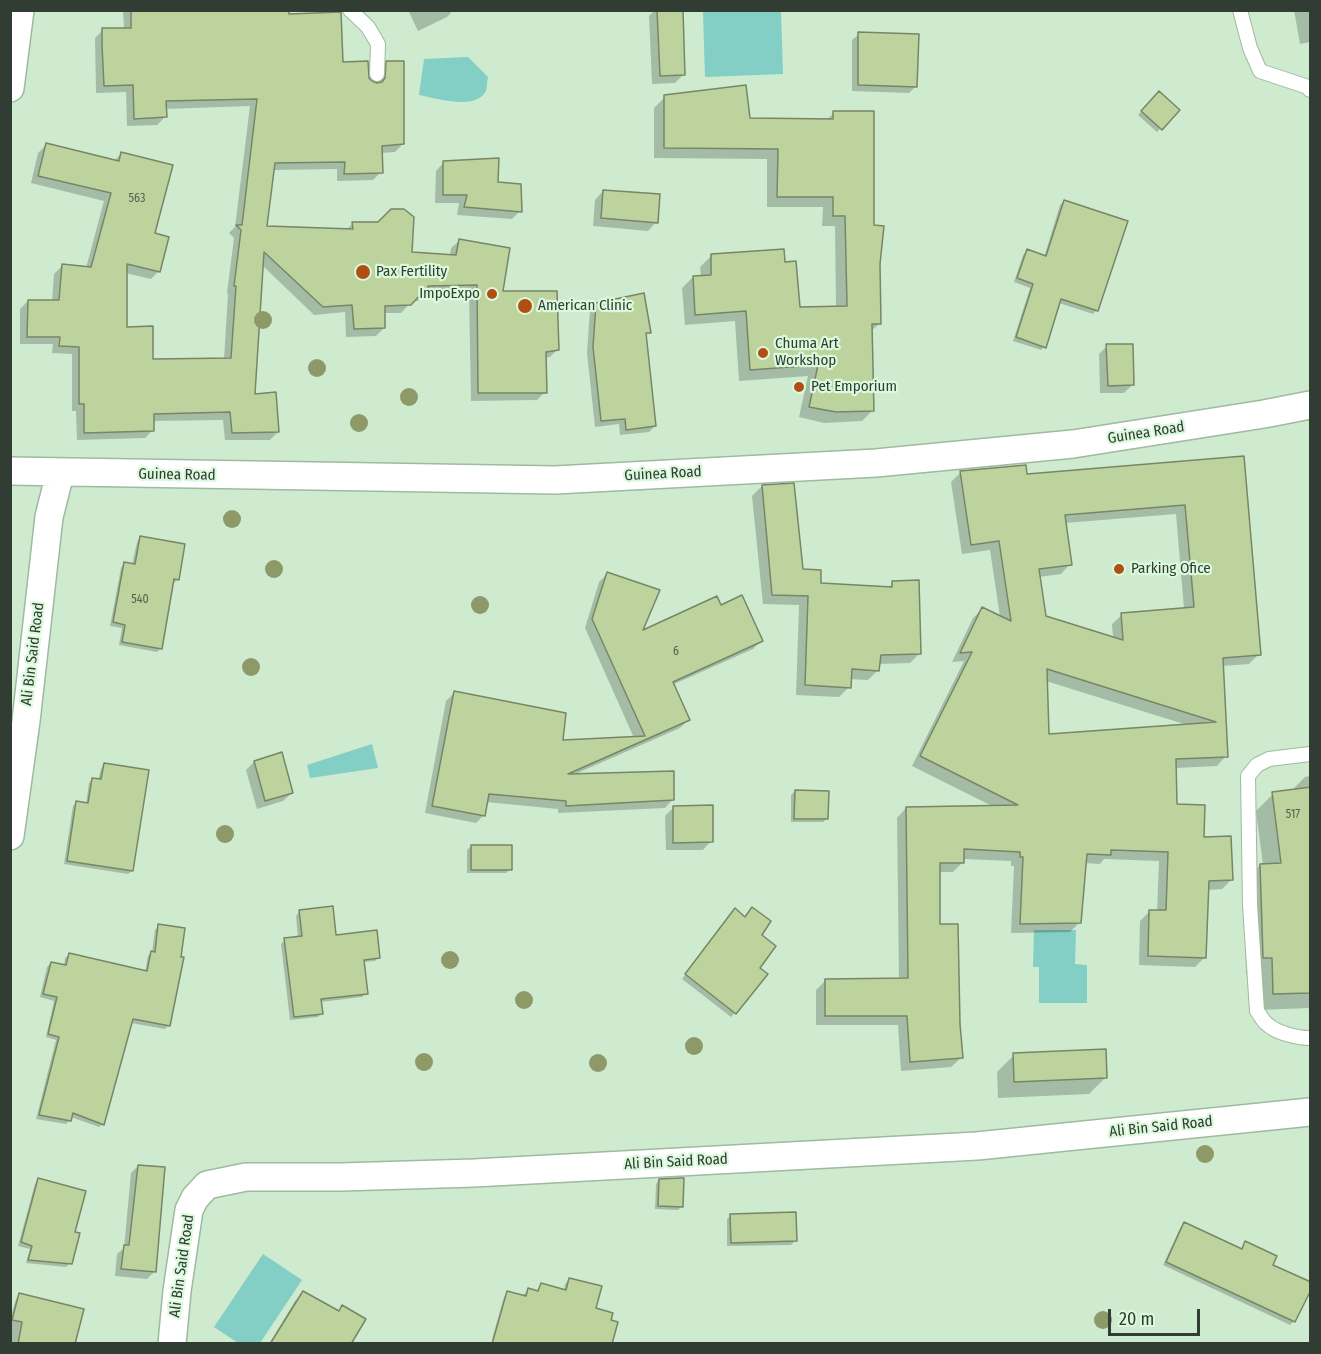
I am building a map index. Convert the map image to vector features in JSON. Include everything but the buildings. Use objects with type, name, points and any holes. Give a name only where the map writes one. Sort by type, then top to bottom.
[{"type":"street","points":[[10,88],[20,10]]},
{"type":"street","name":"Guinea Road","points":[[10,471],[555,480],[876,463],[1073,444],[1311,405]]},
{"type":"street","name":"Ali Bin Said Road","points":[[10,836],[26,721],[49,517],[60,473]]},
{"type":"street","name":"Ali Bin Said Road","points":[[172,1344],[189,1210],[195,1198],[207,1185],[226,1181],[246,1177],[474,1173],[977,1146],[1311,1112]]},
{"type":"lane","points":[[350,10],[368,27],[378,44],[376,74]]},
{"type":"lane","points":[[1240,10],[1250,48],[1260,71],[1311,90]]},
{"type":"lane","points":[[1311,754],[1269,759],[1257,765],[1248,776],[1250,905],[1257,1011],[1268,1025],[1284,1033],[1301,1038],[1311,1038]]},
{"type":"water","points":[[781,11],[783,74],[705,77],[703,12]]},
{"type":"water","points":[[468,57],[488,77],[486,91],[481,97],[465,102],[455,102],[419,95],[424,59]]},
{"type":"water","points":[[372,744],[378,768],[310,778],[307,765]]},
{"type":"water","points":[[1034,930],[1076,930],[1075,964],[1087,965],[1087,1003],[1039,1003],[1039,967],[1033,967]]},
{"type":"water","points":[[263,1254],[302,1280],[260,1343],[238,1343],[214,1327]]},
{"type":"place","name":"Pax Fertility","points":[[363,272]]},
{"type":"place","name":"ImpoExpo","points":[[492,294]]},
{"type":"place","name":"American Clinic","points":[[525,306]]},
{"type":"place","name":"Chuma Art Workshop","points":[[763,353]]},
{"type":"place","name":"Pet Emporium","points":[[799,387]]},
{"type":"place","name":"Parking Ofice","points":[[1119,569]]}]
